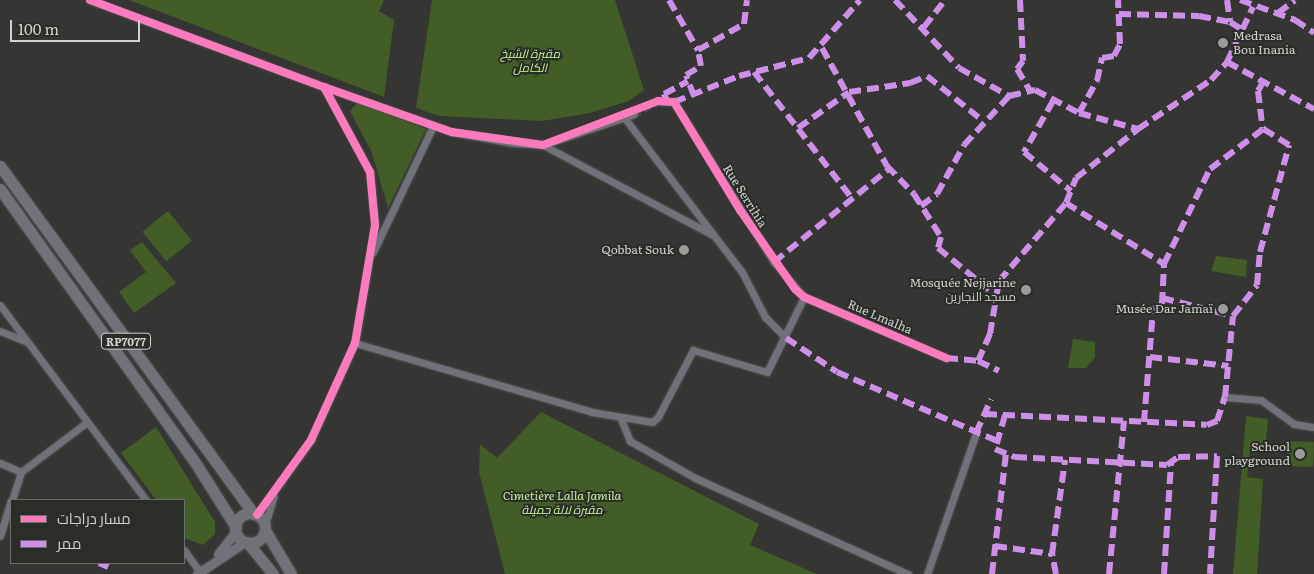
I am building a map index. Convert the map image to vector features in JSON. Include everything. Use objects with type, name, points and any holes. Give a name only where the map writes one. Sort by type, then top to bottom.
[{"type":"main road","name":"RP7077","points":[[0,166],[265,528],[291,574]]},
{"type":"main road","name":"RP7077","points":[[0,189],[198,467],[236,529],[273,574]]},
{"type":"main road","points":[[236,529],[240,518],[255,514]]},
{"type":"main road","points":[[246,542],[257,541],[265,528]]},
{"type":"street","points":[[90,0],[433,126],[494,141],[543,145],[716,236]]},
{"type":"street","points":[[255,514],[275,493],[330,406],[355,343],[370,260],[375,210],[370,172],[324,86]]},
{"type":"street","name":"Rue Serrihia","points":[[658,101],[674,102],[774,262],[804,297]]},
{"type":"street","points":[[543,145],[623,116],[634,114]]},
{"type":"street","points":[[623,116],[742,272],[765,317],[786,338]]},
{"type":"street","points":[[370,260],[433,126]]},
{"type":"street","points":[[355,343],[621,419],[658,418],[693,350],[763,373],[786,338],[804,297]]},
{"type":"street","name":"Rue Lmalha","points":[[804,297],[946,358]]},
{"type":"street","points":[[0,305],[145,499]]},
{"type":"street","points":[[0,331],[26,341]]},
{"type":"street","points":[[1225,397],[1261,400],[1294,424],[1314,428]]},
{"type":"street","points":[[621,419],[630,441],[695,478],[908,574]]},
{"type":"street","points":[[12,499],[21,472],[87,422]]},
{"type":"street","points":[[927,574],[976,433]]},
{"type":"street","points":[[0,463],[21,472]]},
{"type":"street","points":[[265,528],[275,493]]},
{"type":"street","points":[[0,536],[10,504]]},
{"type":"street","points":[[215,559],[236,529]]},
{"type":"street","points":[[185,552],[198,573],[215,559],[246,542]]},
{"type":"green space","points":[[129,0],[384,0],[379,11],[394,20],[384,97]]},
{"type":"green space","name":"مقبرة الشيخ الكامل","points":[[432,0],[615,0],[644,90],[629,101],[590,113],[542,121],[439,116],[416,108]]},
{"type":"green space","points":[[358,102],[426,129],[388,208],[372,153],[350,111]]},
{"type":"green space","points":[[168,211],[192,241],[166,261],[142,232]]},
{"type":"green space","points":[[142,242],[176,283],[134,313],[119,292],[146,272],[130,250]]},
{"type":"green space","points":[[1216,256],[1247,260],[1246,277],[1211,271]]},
{"type":"green space","points":[[1073,339],[1095,342],[1095,357],[1086,368],[1068,368]]},
{"type":"green space","name":"Cimetière Lalla Jamila مقبرة لالة جميلة","points":[[541,412],[759,524],[750,545],[817,574],[505,574],[479,472],[480,444],[497,458]]},
{"type":"green space","points":[[1246,416],[1268,419],[1265,450],[1250,450],[1247,477],[1263,479],[1257,574],[1233,574]]},
{"type":"green space","points":[[156,427],[215,522],[215,534],[203,545],[185,538],[185,499],[155,499],[121,453]]},
{"type":"green space","name":"School playground","points":[[1287,441],[1314,442],[1313,467],[1286,466]]},
{"type":"tunnel","points":[[634,114],[658,101]]},
{"type":"marked path","points":[[669,0],[698,50]]},
{"type":"marked path","points":[[698,50],[744,24],[747,0]]},
{"type":"marked path","points":[[674,102],[739,76],[809,58],[860,0]]},
{"type":"marked path","points":[[895,0],[959,68],[1009,96]]},
{"type":"marked path","points":[[924,27],[945,0]]},
{"type":"marked path","points":[[1020,0],[1023,61],[1017,69],[1030,91]]},
{"type":"marked path","points":[[1079,113],[1097,81],[1102,58],[1114,56],[1120,44],[1118,0]]},
{"type":"marked path","points":[[1227,0],[1230,22]]},
{"type":"marked path","points":[[1240,0],[1295,20],[1314,33]]},
{"type":"marked path","points":[[1278,13],[1295,0]]},
{"type":"marked path","points":[[978,361],[990,334],[999,281],[1066,203],[1076,178],[1138,129],[1211,80],[1227,62],[1253,7]]},
{"type":"marked path","points":[[1119,14],[1199,16],[1230,22],[1241,29]]},
{"type":"marked path","points":[[822,48],[887,166],[914,194],[941,237],[938,248],[994,294]]},
{"type":"marked path","points":[[694,96],[686,75],[701,66],[698,50]]},
{"type":"marked path","points":[[1227,62],[1314,109]]},
{"type":"marked path","points":[[754,72],[851,197]]},
{"type":"marked path","points":[[798,128],[849,92],[910,83],[927,76],[982,120]]},
{"type":"marked path","points":[[668,103],[664,94],[688,81]]},
{"type":"marked path","points":[[1263,82],[1258,91],[1263,129]]},
{"type":"marked path","points":[[921,206],[937,194],[964,145],[1009,96],[1035,90],[1079,113],[1138,129]]},
{"type":"marked path","points":[[1053,101],[1024,152],[1071,191]]},
{"type":"marked path","points":[[985,414],[1207,425],[1217,421],[1225,397],[1233,316],[1257,285],[1260,252],[1289,145],[1263,129]]},
{"type":"marked path","points":[[1144,422],[1153,309],[1162,304],[1164,264],[1210,169],[1263,129]]},
{"type":"marked path","points":[[774,262],[890,168]]},
{"type":"marked path","points":[[1066,203],[1164,264]]},
{"type":"marked path","points":[[1162,298],[1233,316]]},
{"type":"marked path","points":[[786,338],[837,372],[997,441]]},
{"type":"marked path","points":[[1150,357],[1228,366]]},
{"type":"marked path","points":[[946,358],[978,361],[999,371]]},
{"type":"marked path","points":[[976,433],[991,399]]},
{"type":"marked path","points":[[1005,415],[995,449],[1015,457],[1167,465],[1178,457],[1217,456],[1210,574]]},
{"type":"marked path","points":[[1109,574],[1124,421]]},
{"type":"marked path","points":[[992,574],[1006,453]]},
{"type":"marked path","points":[[1056,574],[1052,554],[1065,460]]},
{"type":"marked path","points":[[1164,574],[1171,463]]},
{"type":"marked path","points":[[995,546],[1052,554]]},
{"type":"marked path","points":[[101,564],[108,567]]},
{"type":"cycle path","points":[[90,0],[324,87],[370,172],[375,225],[355,343],[311,440],[257,515]]},
{"type":"cycle path","points":[[324,87],[452,132],[543,145],[658,101],[674,102],[740,210],[795,289],[804,297],[946,358]]},
{"type":"place","name":"Medrasa Bou Inania","points":[[1223,43]]},
{"type":"place","name":"Qobbat Souk","points":[[684,250]]},
{"type":"place","name":"Mosquée Nejjarine مسجد النجارين","points":[[1026,290]]},
{"type":"place","name":"Musée Dar Jamaï","points":[[1223,309]]},
{"type":"place","name":"School playground","points":[[1300,454]]}]
